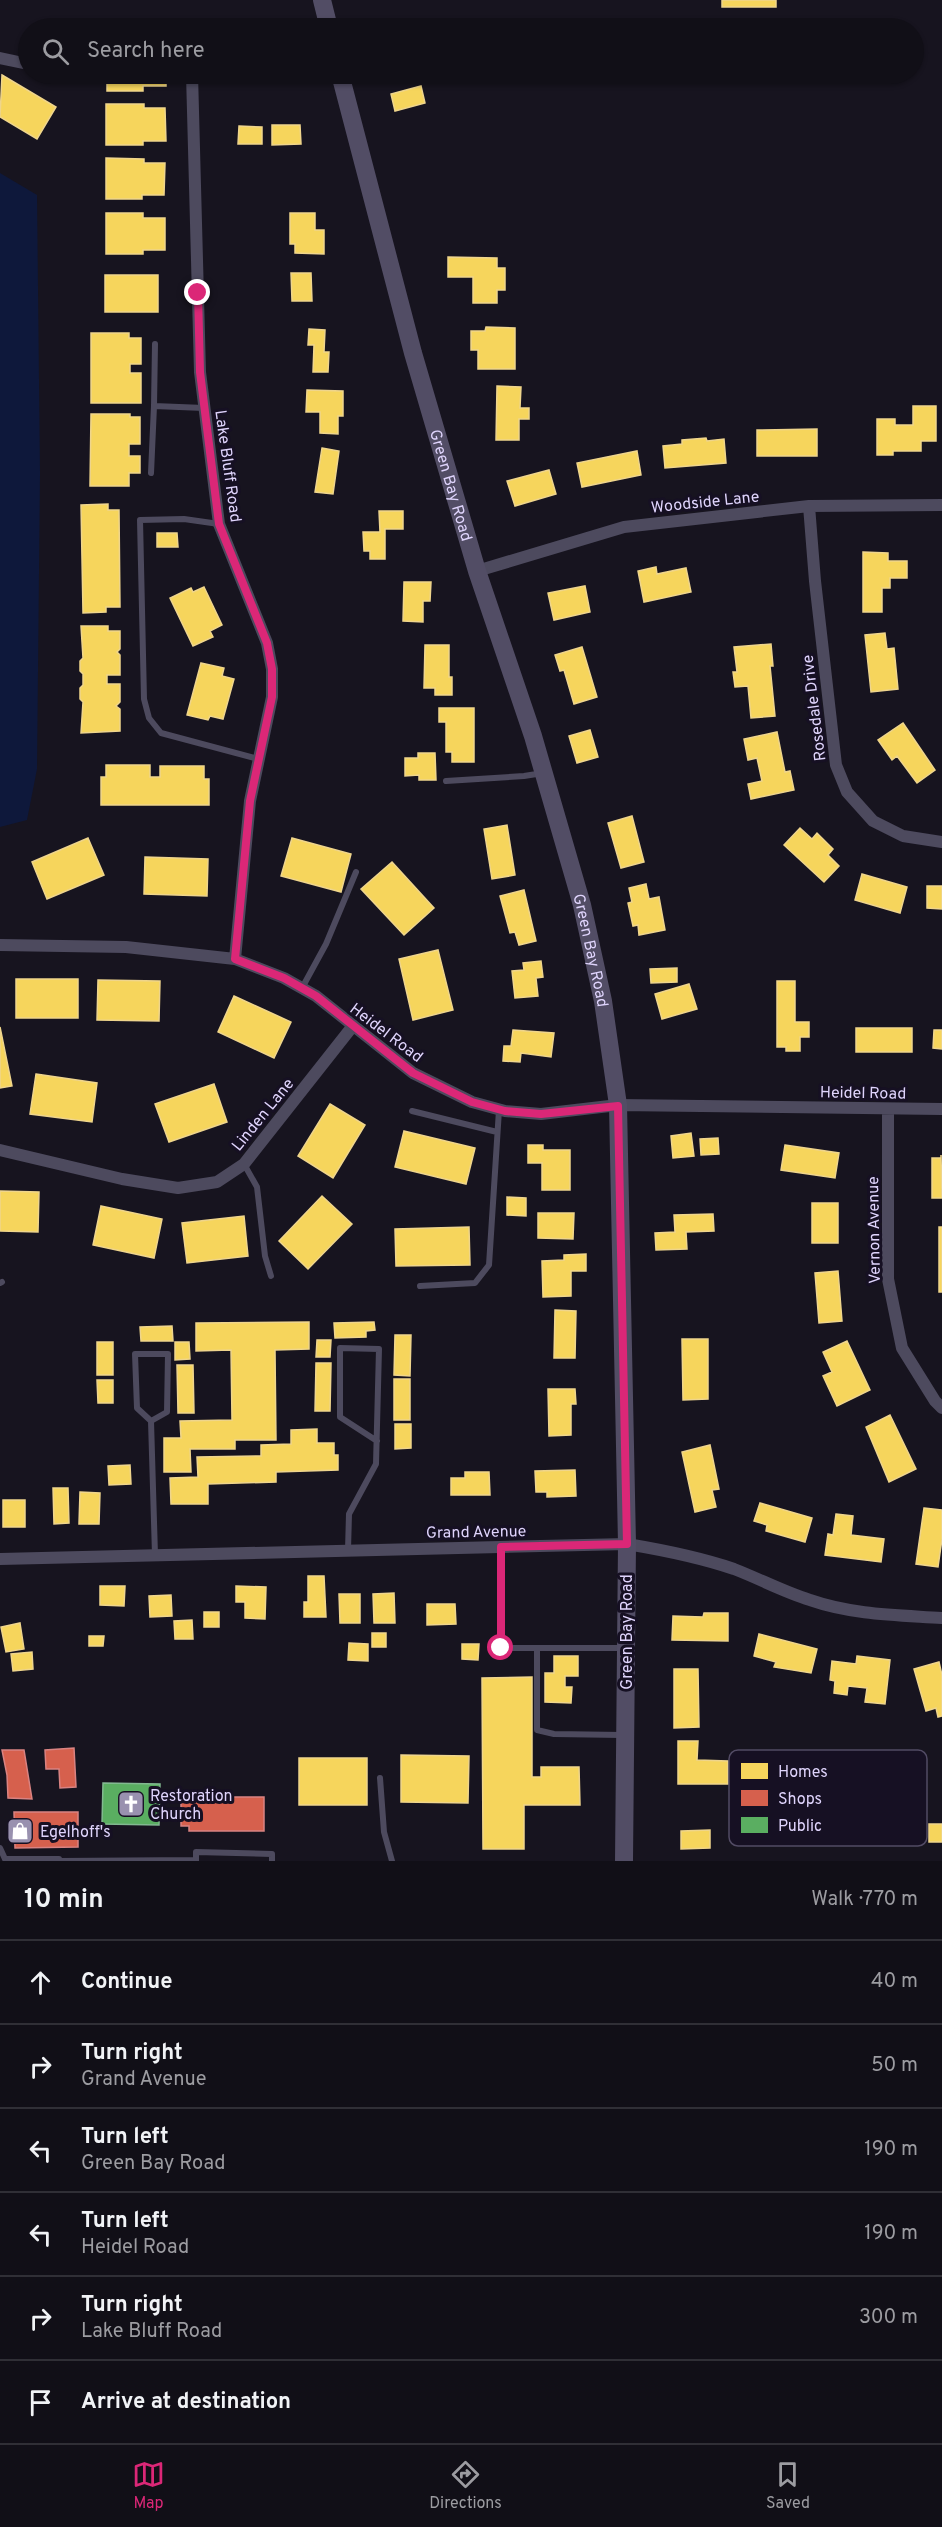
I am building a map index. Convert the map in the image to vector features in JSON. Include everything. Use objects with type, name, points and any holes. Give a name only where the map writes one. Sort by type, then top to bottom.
[{"type":"street","points":[[322,0],[326,18]]},
{"type":"street","points":[[0,58],[18,62]]},
{"type":"street","name":"Lake Bluff Road","points":[[192,84],[200,372],[219,524],[267,643],[272,669],[272,697],[250,801],[235,959]]},
{"type":"street","name":"Green Bay Road","points":[[343,84],[413,353],[477,571],[543,773],[584,915],[603,1001],[618,1106],[627,1544],[624,1861]]},
{"type":"street","name":"Woodside Lane","points":[[477,571],[624,527],[809,506],[942,505]]},
{"type":"street","name":"Rosedale Drive","points":[[809,506],[815,581],[836,765],[847,792],[873,821],[903,836],[942,842]]},
{"type":"street","name":"Heidel Road","points":[[0,945],[126,947],[235,959],[284,978],[316,996],[352,1027],[413,1073],[472,1102],[499,1110],[541,1114],[618,1106],[942,1109]]},
{"type":"street","name":"Linden Lane","points":[[0,1150],[122,1179],[178,1188],[217,1182],[244,1164],[352,1027]]},
{"type":"street","name":"Vernon Avenue","points":[[888,1110],[888,1278],[902,1348],[935,1401],[942,1408]]},
{"type":"street","name":"Grand Avenue","points":[[0,1558],[627,1544],[666,1550],[734,1569],[812,1601],[864,1613],[942,1618]]},
{"type":"lane","points":[[151,473],[154,344]]},
{"type":"lane","points":[[154,406],[204,408]]},
{"type":"lane","points":[[219,524],[184,519],[140,519],[144,699],[149,718],[161,733],[258,759]]},
{"type":"lane","points":[[446,780],[543,773]]},
{"type":"lane","points":[[301,988],[326,944],[356,872]]},
{"type":"lane","points":[[420,1286],[475,1283],[489,1264],[499,1110]]},
{"type":"lane","points":[[412,1111],[497,1132]]},
{"type":"lane","points":[[244,1164],[257,1187],[265,1256],[271,1276]]},
{"type":"lane","points":[[348,1550],[349,1514],[376,1464],[377,1441],[379,1349],[340,1348],[340,1417],[377,1441]]},
{"type":"lane","points":[[151,1422],[167,1412],[168,1354],[135,1354],[137,1408],[151,1422],[155,1555]]},
{"type":"lane","points":[[501,1547],[501,1648],[626,1648]]},
{"type":"lane","points":[[537,1648],[537,1730],[554,1734],[625,1735]]},
{"type":"lane","points":[[380,1778],[384,1832],[392,1861]]},
{"type":"lane","points":[[0,1848],[5,1859],[196,1860],[196,1852],[272,1854],[272,1861]]},
{"type":"water","points":[[0,173],[37,195],[40,473],[37,769],[27,820],[0,827]]},
{"type":"building: Homes","points":[[722,0],[776,0],[776,7],[722,7]]},
{"type":"building: Homes","points":[[2,75],[56,107],[37,139],[0,117]]},
{"type":"building: Homes","points":[[107,84],[166,84],[166,86],[143,86],[143,91],[107,91]]},
{"type":"building: Homes","points":[[421,86],[425,103],[395,111],[391,94]]},
{"type":"building: Homes","points":[[106,104],[144,104],[144,108],[165,108],[166,141],[143,141],[143,145],[106,145]]},
{"type":"building: Homes","points":[[272,125],[300,125],[301,144],[272,145]]},
{"type":"building: Homes","points":[[239,126],[262,127],[262,144],[238,144]]},
{"type":"building: Homes","points":[[106,158],[144,159],[144,163],[165,163],[164,195],[142,195],[142,199],[106,199]]},
{"type":"building: Homes","points":[[106,213],[143,213],[143,218],[165,218],[165,250],[143,250],[143,254],[106,254]]},
{"type":"building: Homes","points":[[290,213],[315,213],[315,230],[324,230],[324,254],[295,253],[295,244],[290,244]]},
{"type":"building: Homes","points":[[448,257],[497,258],[497,268],[505,268],[505,290],[497,290],[497,303],[473,303],[473,277],[448,277]]},
{"type":"building: Homes","points":[[291,273],[311,273],[312,301],[292,301]]},
{"type":"building: Homes","points":[[105,275],[158,275],[158,312],[105,312]]},
{"type":"building: Homes","points":[[486,327],[515,328],[515,369],[478,369],[478,350],[471,350],[471,331],[485,331]]},
{"type":"building: Homes","points":[[309,329],[325,330],[324,352],[329,352],[328,372],[313,372],[314,345],[308,345]]},
{"type":"building: Homes","points":[[91,333],[129,333],[129,338],[141,338],[141,364],[130,364],[130,373],[141,373],[141,403],[91,403]]},
{"type":"building: Homes","points":[[497,386],[521,387],[520,408],[529,408],[529,419],[519,419],[519,440],[496,440]]},
{"type":"building: Homes","points":[[307,390],[343,391],[343,416],[338,416],[338,434],[320,433],[320,412],[306,412]]},
{"type":"building: Homes","points":[[913,406],[936,406],[936,441],[921,441],[921,451],[893,451],[893,455],[877,455],[877,419],[895,419],[895,425],[913,425]]},
{"type":"building: Homes","points":[[91,414],[130,414],[130,417],[140,417],[140,444],[129,444],[129,456],[140,456],[140,473],[129,473],[129,486],[90,486]]},
{"type":"building: Homes","points":[[817,429],[817,456],[757,456],[757,430]]},
{"type":"building: Homes","points":[[706,438],[707,441],[724,439],[726,463],[665,468],[663,446],[682,444],[682,440]]},
{"type":"building: Homes","points":[[322,448],[339,451],[333,494],[315,492]]},
{"type":"building: Homes","points":[[637,451],[641,475],[582,487],[577,463]]},
{"type":"building: Homes","points":[[549,470],[556,494],[515,506],[507,481]]},
{"type":"building: Homes","points":[[108,504],[108,510],[119,510],[120,607],[106,607],[106,612],[83,613],[81,505]]},
{"type":"building: Homes","points":[[379,511],[403,511],[403,529],[385,529],[385,559],[370,559],[370,551],[364,551],[363,532],[380,532]]},
{"type":"building: Homes","points":[[157,533],[177,533],[178,547],[157,547]]},
{"type":"building: Homes","points":[[863,552],[888,553],[888,561],[907,561],[907,578],[890,578],[890,588],[882,588],[882,612],[863,612]]},
{"type":"building: Homes","points":[[656,567],[657,574],[686,568],[691,592],[644,602],[638,571]]},
{"type":"building: Homes","points":[[404,582],[431,582],[430,601],[423,601],[423,622],[403,621]]},
{"type":"building: Homes","points":[[585,586],[590,612],[554,620],[548,593]]},
{"type":"building: Homes","points":[[204,587],[222,625],[210,631],[213,637],[193,646],[170,598],[191,588],[193,592]]},
{"type":"building: Homes","points":[[81,626],[108,626],[108,631],[120,631],[120,649],[117,652],[120,655],[120,675],[107,675],[107,684],[120,684],[120,702],[116,706],[120,709],[120,731],[81,733],[83,702],[80,699],[80,688],[83,685],[83,674],[80,671],[80,661],[83,658]]},
{"type":"building: Homes","points":[[885,633],[887,649],[894,648],[898,689],[871,692],[865,635]]},
{"type":"building: Homes","points":[[771,644],[773,666],[770,666],[775,716],[751,718],[748,686],[735,687],[733,672],[737,672],[734,647]]},
{"type":"building: Homes","points":[[425,645],[449,645],[449,677],[452,677],[452,695],[435,695],[435,688],[424,688]]},
{"type":"building: Homes","points":[[582,647],[597,697],[574,704],[564,670],[560,671],[555,655]]},
{"type":"building: Homes","points":[[201,663],[224,668],[222,676],[234,679],[223,719],[210,716],[208,720],[187,715]]},
{"type":"building: Homes","points":[[439,708],[474,708],[474,762],[452,762],[452,752],[446,752],[446,722],[439,722]]},
{"type":"building: Homes","points":[[903,723],[935,770],[917,783],[897,756],[892,760],[878,740]]},
{"type":"building: Homes","points":[[590,730],[598,757],[577,763],[569,736]]},
{"type":"building: Homes","points":[[777,732],[785,772],[790,771],[794,790],[751,799],[748,784],[762,781],[757,758],[748,760],[744,739]]},
{"type":"building: Homes","points":[[418,753],[435,753],[436,780],[419,780],[419,775],[405,776],[405,758],[418,758]]},
{"type":"building: Homes","points":[[106,765],[150,765],[150,777],[160,777],[160,766],[204,766],[204,779],[209,779],[209,805],[101,805],[101,777],[106,777]]},
{"type":"building: Homes","points":[[632,816],[644,862],[621,868],[608,823]]},
{"type":"building: Homes","points":[[507,825],[515,875],[492,879],[484,829]]},
{"type":"building: Homes","points":[[800,828],[812,839],[817,833],[833,849],[828,855],[839,866],[824,882],[784,845]]},
{"type":"building: Homes","points":[[88,838],[104,875],[47,899],[32,862]]},
{"type":"building: Homes","points":[[292,838],[351,854],[341,892],[281,876]]},
{"type":"building: Homes","points":[[145,857],[208,859],[207,896],[144,894]]},
{"type":"building: Homes","points":[[392,862],[434,908],[404,935],[361,889]]},
{"type":"building: Homes","points":[[862,874],[907,887],[900,913],[855,900]]},
{"type":"building: Homes","points":[[646,884],[649,899],[659,897],[665,930],[639,935],[638,925],[633,926],[628,903],[632,902],[629,888]]},
{"type":"building: Homes","points":[[927,886],[942,886],[942,909],[927,908]]},
{"type":"building: Homes","points":[[524,890],[536,941],[519,945],[515,932],[510,933],[500,896]]},
{"type":"building: Homes","points":[[438,950],[453,1010],[413,1020],[399,959]]},
{"type":"building: Homes","points":[[541,961],[543,977],[536,978],[538,996],[515,998],[512,971],[524,970],[523,963]]},
{"type":"building: Homes","points":[[677,968],[677,982],[651,983],[650,969]]},
{"type":"building: Homes","points":[[16,979],[78,979],[78,1018],[16,1018]]},
{"type":"building: Homes","points":[[98,980],[160,981],[159,1021],[97,1020]]},
{"type":"building: Homes","points":[[777,981],[795,981],[795,1022],[809,1022],[809,1037],[800,1037],[800,1051],[786,1051],[786,1047],[777,1047]]},
{"type":"building: Homes","points":[[689,984],[697,1009],[662,1019],[655,994]]},
{"type":"building: Homes","points":[[234,996],[291,1022],[274,1058],[218,1032]]},
{"type":"building: Homes","points":[[0,1027],[12,1086],[0,1088]]},
{"type":"building: Homes","points":[[856,1028],[912,1028],[912,1052],[856,1052]]},
{"type":"building: Homes","points":[[513,1030],[554,1033],[551,1057],[521,1053],[520,1062],[503,1061],[504,1046],[511,1046]]},
{"type":"building: Homes","points":[[934,1030],[942,1030],[942,1049],[933,1048]]},
{"type":"building: Homes","points":[[36,1074],[97,1083],[92,1122],[30,1114]]},
{"type":"building: Homes","points":[[214,1084],[227,1122],[169,1142],[155,1104]]},
{"type":"building: Homes","points":[[330,1104],[365,1125],[333,1178],[298,1156]]},
{"type":"building: Homes","points":[[404,1131],[475,1148],[466,1184],[395,1167]]},
{"type":"building: Homes","points":[[691,1133],[694,1156],[673,1158],[671,1136]]},
{"type":"building: Homes","points":[[718,1138],[719,1154],[701,1155],[700,1139]]},
{"type":"building: Homes","points":[[528,1145],[543,1145],[543,1150],[570,1150],[570,1190],[542,1190],[542,1163],[528,1163]]},
{"type":"building: Homes","points":[[785,1145],[839,1153],[835,1178],[781,1170]]},
{"type":"building: Homes","points":[[941,1155],[942,1198],[932,1198],[932,1158],[941,1158]]},
{"type":"building: Homes","points":[[0,1191],[39,1192],[38,1232],[0,1231]]},
{"type":"building: Homes","points":[[322,1196],[352,1224],[308,1269],[279,1241]]},
{"type":"building: Homes","points":[[507,1197],[526,1198],[526,1216],[507,1215]]},
{"type":"building: Homes","points":[[812,1203],[838,1203],[838,1243],[812,1243]]},
{"type":"building: Homes","points":[[101,1206],[162,1219],[154,1258],[93,1245]]},
{"type":"building: Homes","points":[[538,1213],[574,1213],[573,1239],[538,1238]]},
{"type":"building: Homes","points":[[713,1214],[714,1231],[686,1232],[687,1249],[656,1250],[655,1233],[675,1232],[674,1215]]},
{"type":"building: Homes","points":[[244,1216],[248,1256],[187,1263],[182,1223]]},
{"type":"building: Homes","points":[[469,1227],[470,1265],[396,1266],[395,1229]]},
{"type":"building: Homes","points":[[939,1227],[942,1227],[942,1292],[939,1292]]},
{"type":"building: Homes","points":[[586,1254],[586,1271],[571,1271],[571,1296],[543,1297],[542,1261],[564,1260],[564,1255]]},
{"type":"building: Homes","points":[[838,1271],[842,1321],[819,1323],[815,1273]]},
{"type":"building: Homes","points":[[555,1310],[576,1311],[575,1358],[554,1358]]},
{"type":"building: Homes","points":[[309,1322],[309,1349],[275,1350],[276,1440],[235,1440],[235,1449],[190,1449],[191,1472],[164,1472],[164,1438],[181,1438],[180,1421],[232,1420],[231,1350],[196,1351],[196,1323]]},
{"type":"building: Homes","points":[[374,1322],[375,1330],[366,1331],[366,1337],[335,1338],[334,1323]]},
{"type":"building: Homes","points":[[172,1326],[173,1341],[141,1341],[140,1327]]},
{"type":"building: Homes","points":[[395,1335],[411,1335],[410,1376],[394,1375]]},
{"type":"building: Homes","points":[[682,1339],[708,1339],[708,1399],[683,1400]]},
{"type":"building: Homes","points":[[317,1340],[331,1340],[330,1357],[316,1357]]},
{"type":"building: Homes","points":[[847,1341],[870,1390],[837,1406],[823,1376],[832,1372],[823,1352]]},
{"type":"building: Homes","points":[[97,1342],[113,1342],[113,1375],[97,1375]]},
{"type":"building: Homes","points":[[175,1342],[189,1342],[190,1359],[175,1360]]},
{"type":"building: Homes","points":[[316,1363],[331,1363],[330,1411],[315,1411]]},
{"type":"building: Homes","points":[[177,1365],[193,1365],[194,1413],[178,1413]]},
{"type":"building: Homes","points":[[394,1379],[410,1379],[410,1420],[394,1420]]},
{"type":"building: Homes","points":[[97,1380],[113,1380],[113,1403],[98,1403]]},
{"type":"building: Homes","points":[[548,1389],[575,1389],[576,1404],[571,1404],[571,1435],[549,1436]]},
{"type":"building: Homes","points":[[890,1415],[916,1469],[889,1482],[866,1427]]},
{"type":"building: Homes","points":[[395,1424],[411,1424],[411,1448],[395,1449]]},
{"type":"building: Homes","points":[[317,1429],[317,1443],[334,1443],[334,1455],[338,1455],[338,1470],[276,1472],[276,1482],[208,1484],[208,1504],[171,1504],[170,1478],[198,1477],[197,1457],[261,1456],[261,1445],[291,1444],[291,1430]]},
{"type":"building: Homes","points":[[710,1445],[719,1489],[712,1490],[716,1507],[695,1512],[682,1452]]},
{"type":"building: Homes","points":[[130,1465],[131,1484],[109,1485],[108,1466]]},
{"type":"building: Homes","points":[[575,1470],[576,1496],[547,1497],[547,1492],[536,1492],[535,1471]]},
{"type":"building: Homes","points":[[465,1472],[489,1472],[490,1495],[451,1495],[451,1478],[465,1478]]},
{"type":"building: Homes","points":[[53,1488],[68,1488],[69,1523],[54,1524]]},
{"type":"building: Homes","points":[[80,1492],[100,1493],[99,1524],[79,1524]]},
{"type":"building: Homes","points":[[3,1500],[25,1500],[25,1527],[3,1527]]},
{"type":"building: Homes","points":[[760,1503],[812,1518],[805,1542],[766,1531],[767,1525],[754,1521]]},
{"type":"building: Homes","points":[[924,1508],[942,1510],[942,1539],[938,1567],[916,1564]]},
{"type":"building: Homes","points":[[836,1514],[853,1516],[851,1535],[884,1539],[881,1562],[825,1555],[828,1534],[833,1535]]},
{"type":"building: Homes","points":[[308,1576],[324,1576],[326,1617],[304,1617],[304,1602],[308,1602]]},
{"type":"building: Homes","points":[[100,1586],[125,1586],[124,1606],[100,1605]]},
{"type":"building: Homes","points":[[236,1586],[266,1587],[265,1619],[245,1618],[245,1602],[236,1602]]},
{"type":"building: Homes","points":[[394,1593],[395,1623],[374,1623],[373,1594]]},
{"type":"building: Homes","points":[[339,1594],[360,1594],[360,1623],[340,1623]]},
{"type":"building: Homes","points":[[171,1595],[172,1616],[150,1617],[149,1596]]},
{"type":"building: Homes","points":[[427,1604],[455,1604],[456,1624],[427,1625]]},
{"type":"building: Homes","points":[[204,1612],[219,1612],[219,1627],[204,1627]]},
{"type":"building: Homes","points":[[704,1613],[728,1613],[728,1641],[672,1640],[673,1616],[703,1617]]},
{"type":"building: Homes","points":[[192,1620],[193,1639],[175,1639],[174,1621]]},
{"type":"building: Homes","points":[[20,1623],[24,1649],[6,1652],[1,1627]]},
{"type":"building: Homes","points":[[372,1633],[386,1633],[386,1647],[372,1647]]},
{"type":"building: Homes","points":[[759,1634],[817,1649],[811,1673],[774,1667],[776,1662],[754,1656]]},
{"type":"building: Homes","points":[[89,1636],[104,1636],[103,1646],[89,1646]]},
{"type":"building: Homes","points":[[349,1643],[368,1644],[368,1661],[348,1660]]},
{"type":"building: Homes","points":[[462,1644],[479,1644],[478,1660],[462,1659]]},
{"type":"building: Homes","points":[[32,1652],[33,1669],[13,1671],[11,1654]]},
{"type":"building: Homes","points":[[554,1656],[578,1656],[578,1676],[565,1676],[565,1687],[572,1687],[571,1703],[545,1702],[545,1673],[554,1673]]},
{"type":"building: Homes","points":[[857,1656],[890,1660],[885,1704],[865,1702],[867,1688],[848,1686],[847,1695],[834,1693],[835,1681],[830,1680],[832,1661],[856,1664]]},
{"type":"building: Homes","points":[[939,1662],[942,1675],[942,1716],[938,1717],[936,1708],[926,1711],[914,1669]]},
{"type":"building: Homes","points":[[674,1669],[698,1669],[699,1727],[674,1728]]},
{"type":"building: Homes","points":[[532,1677],[532,1777],[541,1777],[541,1767],[579,1767],[580,1805],[524,1805],[524,1849],[483,1849],[482,1678]]},
{"type":"building: Homes","points":[[678,1741],[698,1741],[697,1760],[728,1761],[728,1784],[678,1784]]},
{"type":"building: Homes","points":[[401,1755],[469,1756],[468,1803],[401,1802]]},
{"type":"building: Homes","points":[[299,1758],[367,1758],[367,1805],[299,1805]]},
{"type":"building: Homes","points":[[929,1824],[942,1824],[942,1842],[929,1842]]},
{"type":"building: Homes","points":[[710,1830],[710,1848],[681,1849],[681,1831]]},
{"type":"building: Shops","points":[[74,1748],[76,1787],[60,1788],[59,1769],[46,1769],[45,1750]]},
{"type":"building: Shops","points":[[2,1750],[24,1750],[32,1799],[8,1798],[7,1775]]},
{"type":"building: Shops","points":[[181,1792],[208,1792],[208,1797],[264,1797],[264,1831],[189,1831],[189,1826],[181,1826]]},
{"type":"building: Shops","points":[[14,1812],[78,1812],[78,1847],[15,1848]]},
{"type":"building: Public","name":"Restoration Church","points":[[103,1783],[160,1784],[159,1825],[102,1824]]},
{"type":"place","name":"Restoration Church","points":[[131,1804]]},
{"type":"place","name":"Egelhoff's","points":[[20,1831]]},
{"type":"route","points":[[198,293],[200,372],[219,524],[267,643],[272,669],[272,697],[250,801],[235,959],[284,978],[316,996],[352,1027],[413,1073],[472,1102],[505,1111],[541,1114],[618,1106],[627,1544],[501,1547],[501,1648]]}]
